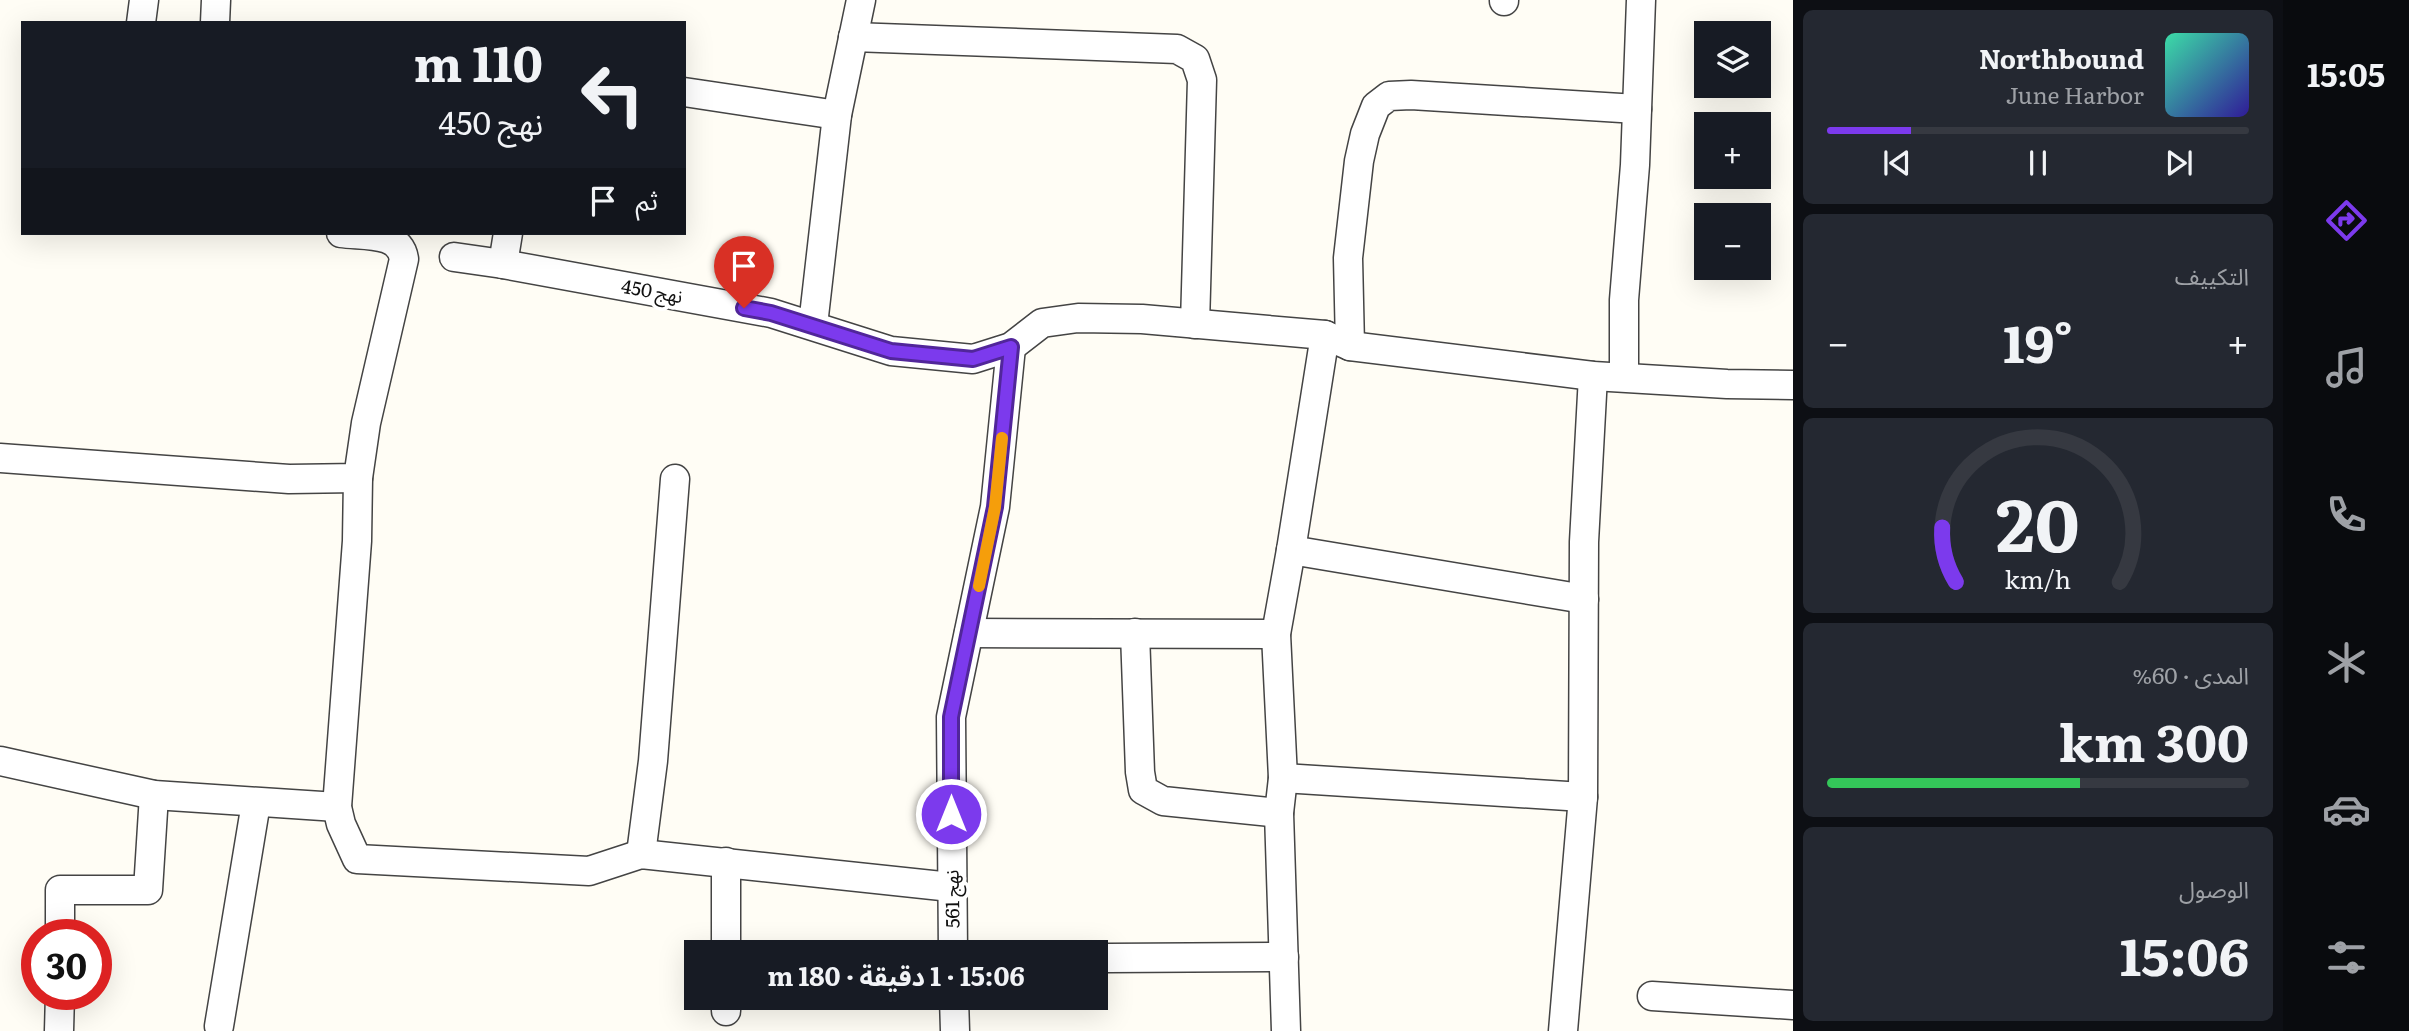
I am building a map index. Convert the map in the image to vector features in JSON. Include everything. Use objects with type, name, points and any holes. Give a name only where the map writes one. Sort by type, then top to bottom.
[{"type":"street","points":[[141,21],[144,0]]},
{"type":"street","points":[[215,21],[216,0]]},
{"type":"street","points":[[813,326],[837,115],[861,0]]},
{"type":"street","points":[[1624,377],[1624,300],[1637,109],[1641,0]]},
{"type":"street","points":[[853,37],[1177,49],[1195,59],[1202,80],[1195,324]]},
{"type":"street","points":[[686,92],[837,115]]},
{"type":"street","points":[[1286,1031],[1279,814],[1283,778],[1276,634],[1338,340],[1359,161],[1365,134],[1376,106],[1389,96],[1411,95],[1637,109]]},
{"type":"street","points":[[358,235],[392,239],[402,249],[404,259],[366,424],[359,478],[357,541],[337,807],[341,824],[357,859],[589,871],[641,853],[951,887]]},
{"type":"street","points":[[503,264],[508,235]]},
{"type":"street","name":"نهج 450","points":[[454,257],[771,313],[891,351],[973,359],[1011,347]]},
{"type":"street","points":[[1011,347],[1042,323],[1078,318],[1142,319],[1338,340],[1593,376],[1793,385]]},
{"type":"street","name":"نهج 561","points":[[953,940],[951,717],[995,507],[1011,347]]},
{"type":"street","points":[[1563,1031],[1583,797],[1584,542],[1593,376]]},
{"type":"street","points":[[0,458],[289,479],[359,478]]},
{"type":"street","points":[[641,853],[653,761],[675,478]]},
{"type":"street","points":[[1292,550],[1584,599]]},
{"type":"street","points":[[969,633],[1276,634]]},
{"type":"street","points":[[1135,633],[1143,790],[1163,801],[1279,814]]},
{"type":"street","points":[[0,761],[154,795],[337,807]]},
{"type":"street","points":[[1283,778],[1583,797]]},
{"type":"street","points":[[60,919],[60,890],[148,890],[154,795]]},
{"type":"street","points":[[219,1026],[256,803]]},
{"type":"street","points":[[726,862],[726,940]]},
{"type":"street","points":[[1108,958],[1283,957]]},
{"type":"street","points":[[1652,996],[1793,1005]]},
{"type":"street","points":[[59,1031],[60,1010]]},
{"type":"street","points":[[954,1010],[955,1031]]},
{"type":"slow traffic","points":[[979,586],[995,507],[1002,438]]},
{"type":"route","points":[[744,308],[771,313],[891,351],[973,359],[1011,347],[995,507],[951,717],[951,814]]}]
